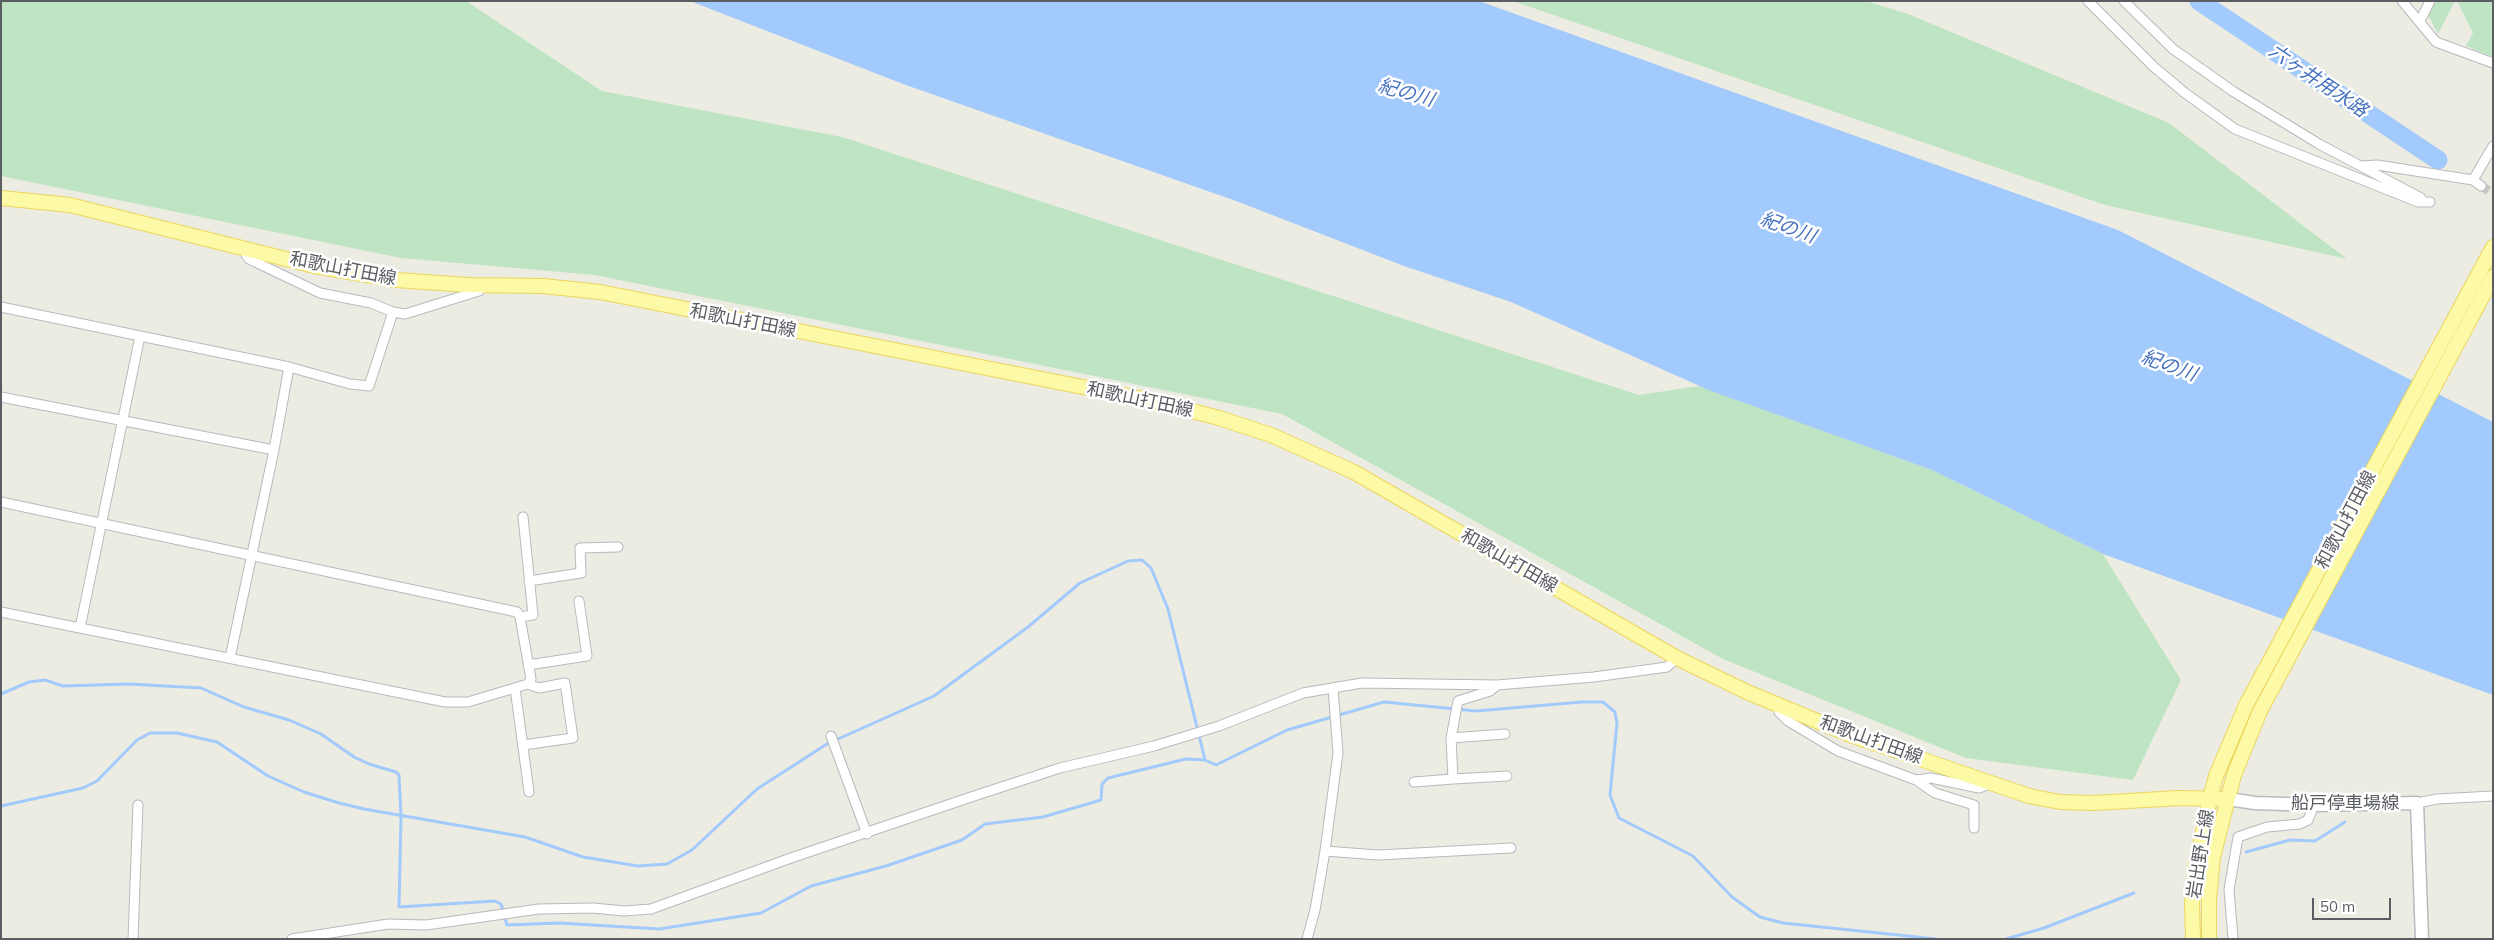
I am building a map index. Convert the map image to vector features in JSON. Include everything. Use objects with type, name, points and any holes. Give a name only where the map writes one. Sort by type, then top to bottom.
[{"type":"main road","name":"和歌山打田線","points":[[1,198],[70,206],[314,266],[396,280],[543,286],[600,292],[1154,402],[1219,418],[1271,435],[1354,472],[1677,658],[1780,706],[1853,736],[2029,796],[2060,802],[2094,803],[2228,799],[2234,775],[2260,711],[2493,278]]},
{"type":"main road","name":"和歌山打田線","points":[[2210,799],[2216,776],[2246,706],[2493,247]]},
{"type":"main road","name":"岩出野上線","points":[[2193,939],[2192,902],[2197,860],[2210,799]]},
{"type":"main road","name":"船戸停車場線","points":[[2228,799],[2255,803],[2314,806],[2417,803],[2422,939]]},
{"type":"main road","name":"岩出野上線","points":[[2209,939],[2209,899],[2214,856],[2228,799]]},
{"type":"street","points":[[2088,1],[2154,67],[2185,93],[2235,129],[2418,202],[2430,202],[2319,144],[2234,92],[2173,49],[2124,1]]},
{"type":"street","points":[[2402,1],[2436,42],[2493,63]]},
{"type":"street","points":[[2420,21],[2430,1]]},
{"type":"street","points":[[2362,166],[2377,165],[2477,183],[2493,146]]},
{"type":"street","points":[[247,250],[246,255],[249,260],[320,293],[371,303],[393,312],[405,314],[479,291],[483,285]]},
{"type":"street","points":[[1,307],[289,367],[350,384],[369,386],[393,312]]},
{"type":"street","points":[[80,628],[140,336]]},
{"type":"street","points":[[230,658],[274,450],[289,367]]},
{"type":"street","points":[[1,396],[274,450]]},
{"type":"street","points":[[1,502],[517,612],[520,617],[531,679],[528,684]]},
{"type":"street","points":[[520,617],[532,615],[523,518]]},
{"type":"street","points":[[529,581],[581,573],[580,548],[618,547]]},
{"type":"street","points":[[528,665],[587,656],[579,601]]},
{"type":"street","points":[[1,612],[445,702],[468,702],[528,684],[539,688],[565,683],[573,738],[523,745]]},
{"type":"street","points":[[292,939],[388,924],[426,925],[539,909],[593,908],[624,912],[651,909],[782,861],[1060,768],[1154,746],[1219,726],[1303,693],[1362,682],[1497,685],[1667,667],[1677,658]]},
{"type":"street","points":[[1453,779],[1451,738],[1458,701],[1490,691],[1497,685]]},
{"type":"street","points":[[515,688],[530,792]]},
{"type":"street","points":[[1307,939],[1315,910],[1326,852],[1338,753],[1334,688]]},
{"type":"street","points":[[1780,706],[1779,712],[1788,721],[1838,751],[1916,780],[1934,793],[1974,806],[1974,828]]},
{"type":"street","points":[[1451,738],[1505,734]]},
{"type":"street","points":[[831,736],[867,834]]},
{"type":"street","points":[[1414,782],[1507,776]]},
{"type":"street","points":[[1916,780],[1931,778],[1979,788],[1992,783]]},
{"type":"street","points":[[2417,803],[2436,799],[2493,796]]},
{"type":"street","points":[[133,939],[132,901],[138,805]]},
{"type":"street","points":[[2233,938],[2229,890],[2238,837],[2267,827],[2300,824],[2308,820],[2314,806]]},
{"type":"street","points":[[1326,852],[1378,855],[1511,848]]},
{"type":"green space","points":[[1,1],[466,1],[602,91],[842,137],[1639,395],[1699,386],[1932,470],[2103,554],[2181,680],[2133,780],[1966,758],[1723,659],[1282,414],[595,275],[401,258],[1,176]]},
{"type":"green space","points":[[1513,1],[1866,1],[1908,14],[2169,123],[2347,259],[2105,205]]},
{"type":"green space","points":[[2427,1],[2455,1],[2438,34],[2424,7]]},
{"type":"green space","points":[[2457,1],[2493,1],[2493,57],[2466,46],[2473,33]]},
{"type":"water","name":"紀の川","points":[[690,1],[1479,1],[2118,230],[2493,422],[2493,695],[2103,554],[1932,470],[1711,391],[1511,302],[1404,266],[1236,201],[903,84]]},
{"type":"waterway","name":"六ヶ井用水路","points":[[2199,1],[2438,160]]},
{"type":"waterway","name":"六ヶ井用水路","points":[[2203,6],[2210,1]]},
{"type":"waterway","points":[[1,806],[83,788],[97,781],[137,740],[150,733],[177,733],[217,742],[268,776],[304,792],[339,803],[525,837],[583,857],[638,866],[667,864],[692,850],[757,789],[827,744],[934,696],[1028,627],[1080,583],[1128,561],[1142,560],[1151,568],[1168,609],[1205,760]]},
{"type":"waterway","points":[[1,694],[29,682],[45,680],[63,686],[129,684],[201,688],[244,707],[289,720],[321,734],[354,757],[369,764],[396,772],[399,775],[401,816],[399,907],[495,901],[501,904],[507,925],[559,923],[659,929],[761,913],[811,886],[886,866],[962,840],[985,824],[1043,817],[1101,800],[1102,784],[1108,778],[1186,759],[1205,760],[1216,765],[1287,730],[1384,702],[1476,711],[1603,702],[1615,712],[1617,723],[1610,795],[1619,818],[1693,856],[1732,897],[1760,917],[1783,923],[1936,939]]},
{"type":"waterway","points":[[2246,852],[2290,840],[2315,841],[2345,822]]},
{"type":"waterway","points":[[2006,939],[2044,928],[2134,893]]},
{"type":"tunnel","points":[[2481,186],[2493,193]]}]
